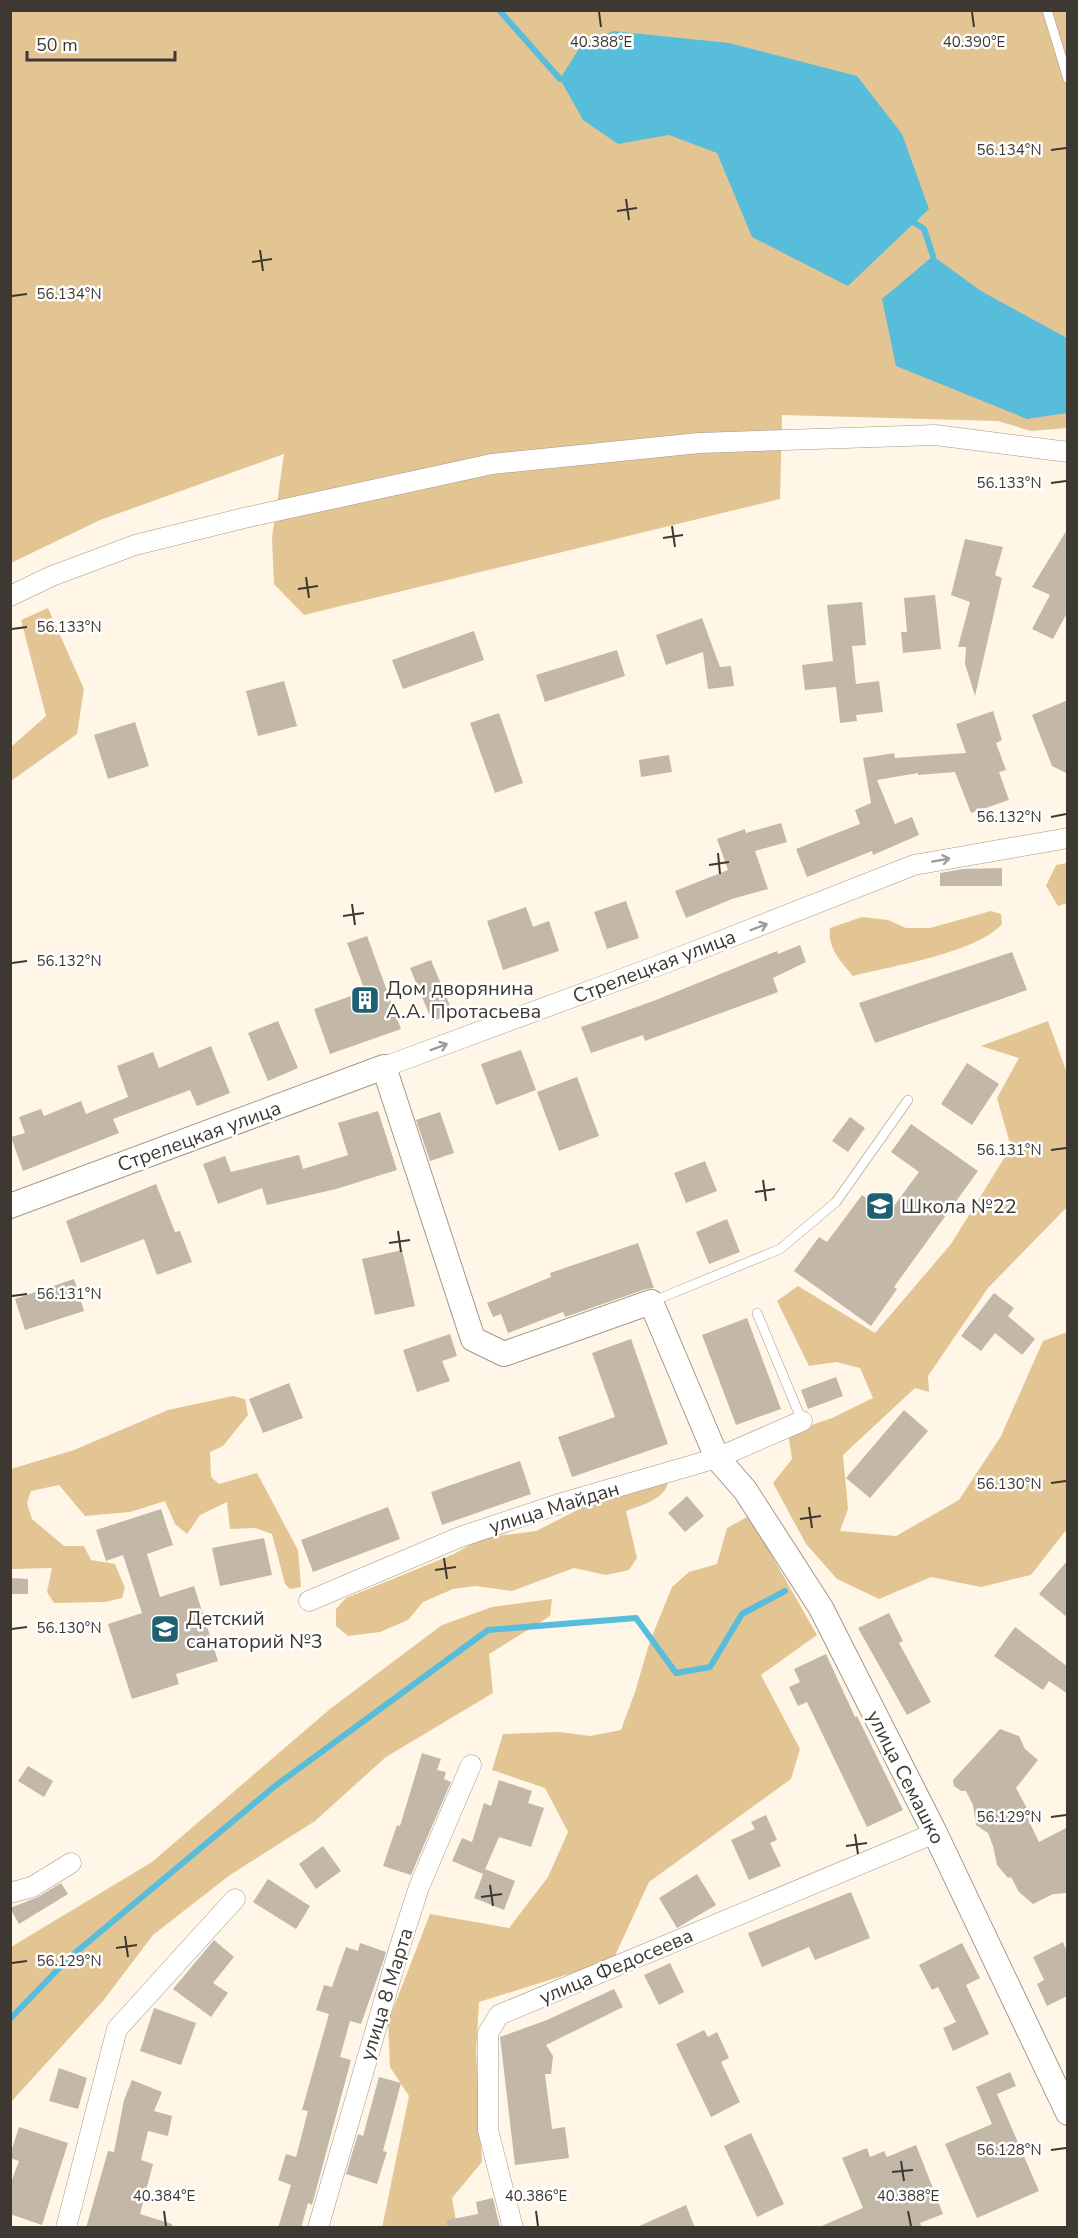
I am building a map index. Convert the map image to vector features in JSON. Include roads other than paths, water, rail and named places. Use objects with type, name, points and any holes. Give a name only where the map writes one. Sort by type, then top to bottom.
[{"type":"street","points":[[10,596],[52,576],[135,545],[255,515],[492,464],[699,443],[934,435],[1068,452]]},
{"type":"street","name":"Стрелецкая улица","points":[[10,1206],[676,959],[914,865],[1068,838]]},
{"type":"street","points":[[384,1067],[473,1339],[504,1354],[651,1302]]},
{"type":"street","name":"улица Семашко","points":[[651,1302],[717,1458],[745,1490],[821,1608],[935,1833],[1068,2113]]},
{"type":"street","name":"улица Майдан","points":[[309,1601],[460,1537],[562,1503],[717,1458],[802,1421]]},
{"type":"street","name":"улица 8 Марта","points":[[318,2228],[419,1887],[471,1765]]},
{"type":"street","name":"улица Федосеева","points":[[513,2228],[488,2130],[488,2032],[499,2015],[935,1833]]},
{"type":"street","points":[[10,1893],[32,1887],[71,1863]]},
{"type":"street","points":[[66,2228],[117,2029],[235,1899]]},
{"type":"lane","points":[[1047,10],[1068,79]]},
{"type":"lane","points":[[651,1302],[760,1257],[796,1237],[836,1202],[908,1100]]},
{"type":"lane","points":[[757,1313],[802,1421]]},
{"type":"water","points":[[613,31],[729,43],[857,76],[902,134],[929,209],[848,286],[752,237],[717,153],[669,135],[618,144],[583,120],[560,79],[580,47]]},
{"type":"water","points":[[933,256],[981,291],[1067,338],[1067,413],[1027,419],[896,366],[882,299]]},
{"type":"waterway","points":[[499,10],[560,79]]},
{"type":"waterway","points":[[915,223],[924,229],[933,256]]},
{"type":"waterway","points":[[10,2019],[69,1958],[275,1786],[488,1630],[636,1618],[676,1673],[710,1667],[742,1614],[785,1591]]},
{"type":"place","name":"Дом дворянина А.А. Протасьева","points":[[365,1000]]},
{"type":"place","name":"Школа №22","points":[[880,1206]]},
{"type":"place","name":"Детский санаторий №3","points":[[165,1629]]}]
